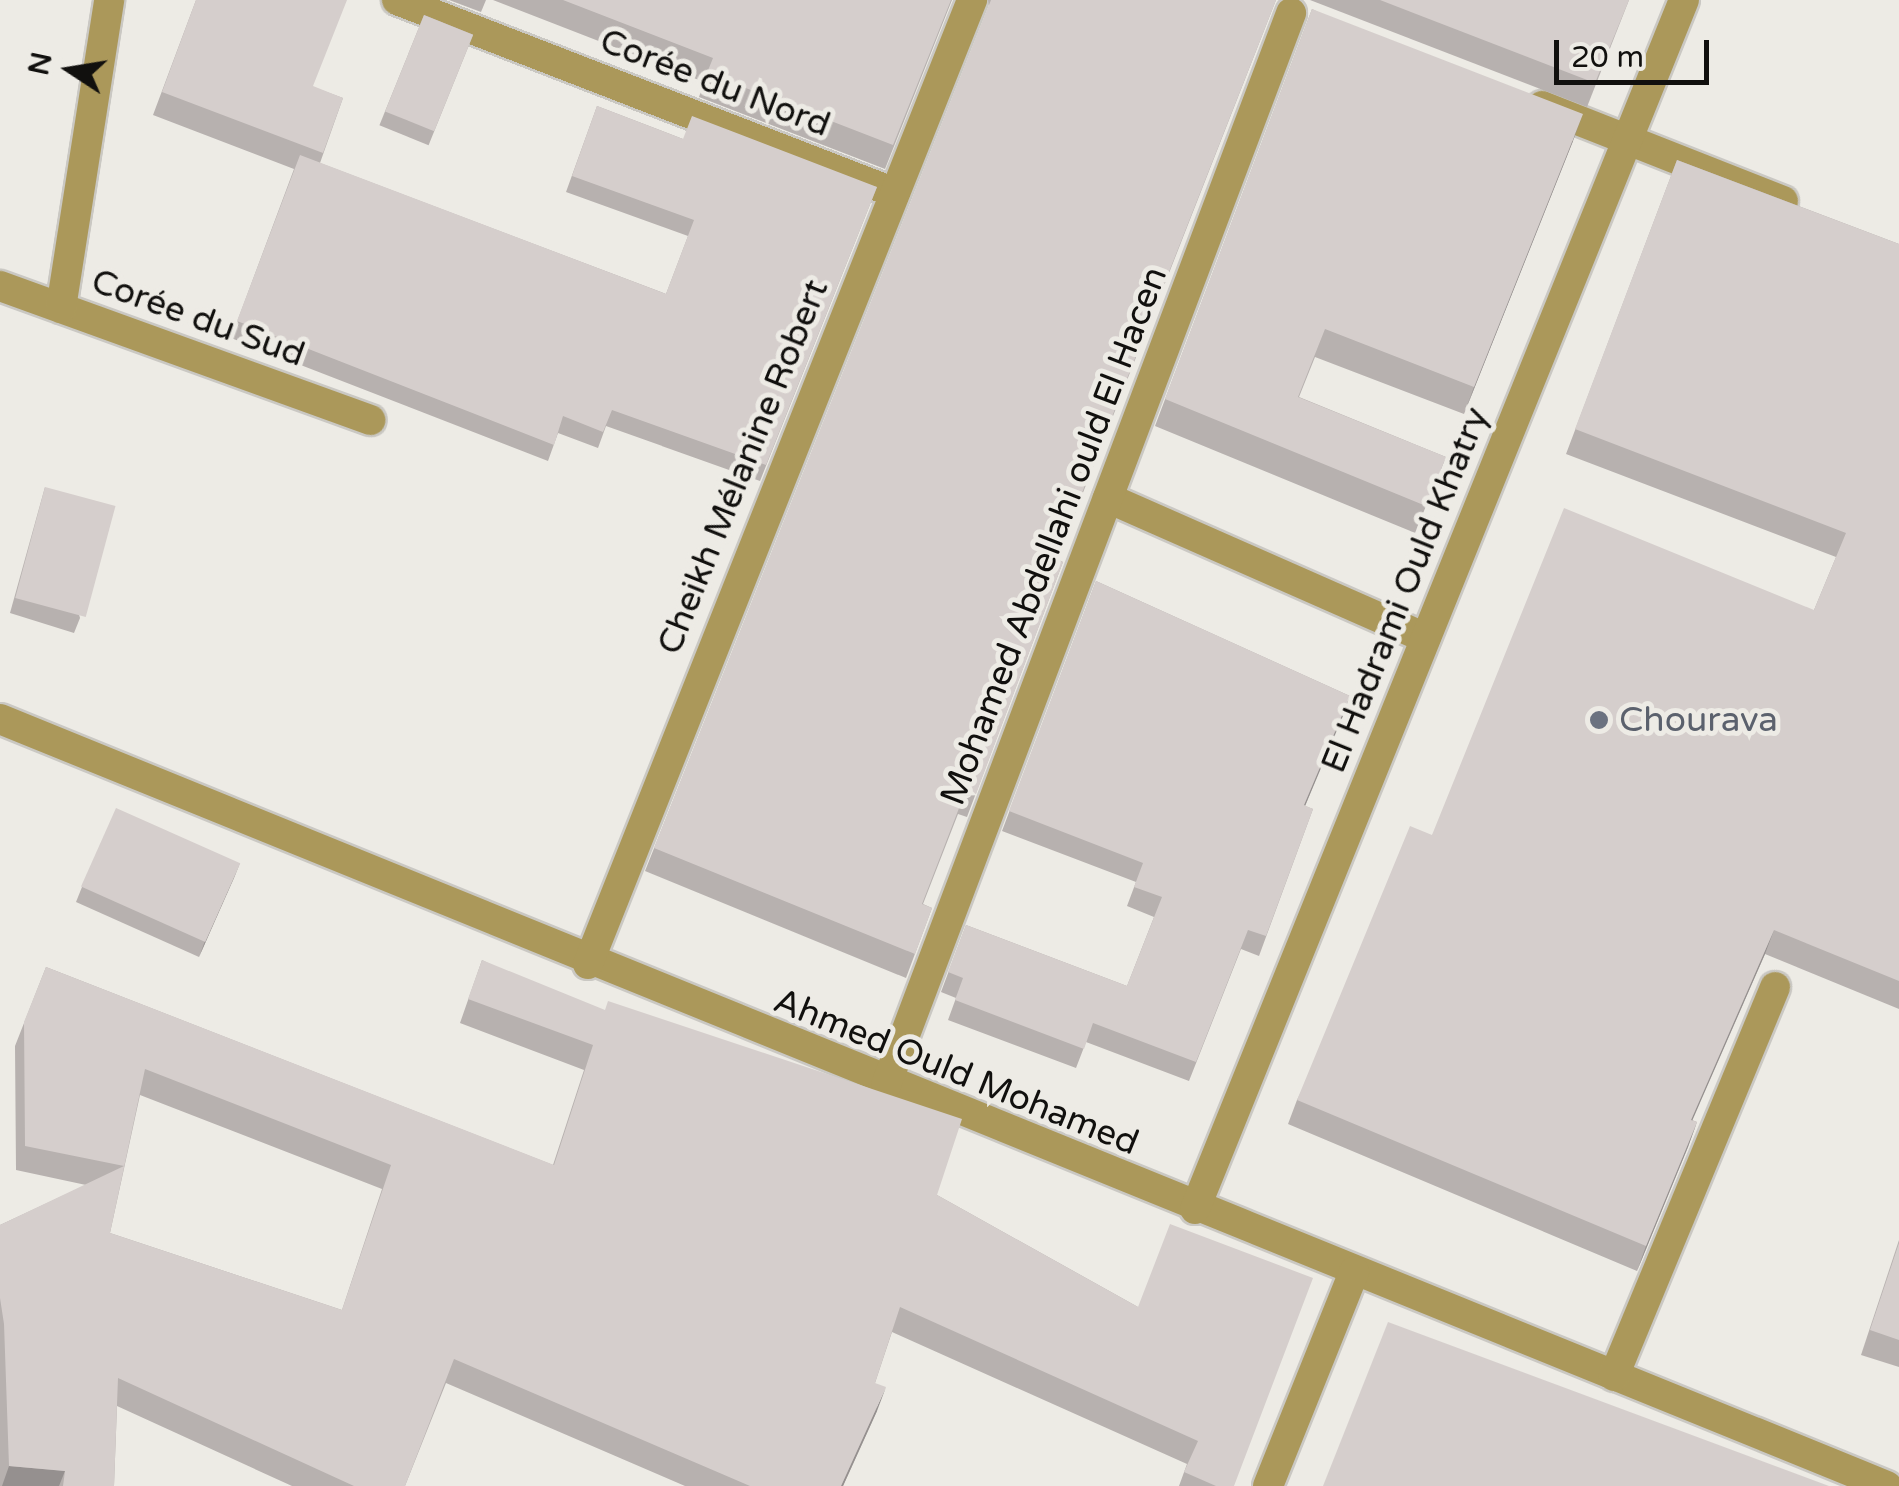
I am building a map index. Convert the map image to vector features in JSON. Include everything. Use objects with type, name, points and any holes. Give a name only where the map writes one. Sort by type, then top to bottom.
[{"type":"street","points":[[62,308],[109,0]]},
{"type":"street","name":"Corée du Nord","points":[[397,0],[895,193]]},
{"type":"street","name":"Cheikh Mélanine Robert","points":[[588,964],[972,0]]},
{"type":"street","points":[[1258,0],[1328,27]]},
{"type":"street","name":"El Hadrami Ould Khatry","points":[[1194,1209],[1684,0]]},
{"type":"street","name":"Mohamed Abdellahi ould El Hacen","points":[[886,1085],[1291,13]]},
{"type":"street","points":[[1516,96],[1809,211]]},
{"type":"street","name":"Corée du Sud","points":[[0,286],[371,420]]},
{"type":"street","points":[[1108,498],[1426,638]]},
{"type":"street","name":"Ahmed Ould Mohamed","points":[[0,719],[588,964],[1887,1486]]},
{"type":"street","points":[[1614,1376],[1775,987]]},
{"type":"street","points":[[1268,1486],[1354,1272]]},
{"type":"building","points":[[196,0],[347,0],[313,86],[343,98],[323,153],[162,92]]},
{"type":"building","points":[[563,0],[951,0],[893,145],[707,73],[713,58]]},
{"type":"building","points":[[991,0],[1276,0],[1056,559],[1063,562],[976,794],[966,790],[922,904],[932,908],[915,954],[654,848]]},
{"type":"building","points":[[1380,0],[1629,0],[1595,83]]},
{"type":"building","points":[[1312,9],[1583,114],[1474,387],[1325,329],[1298,397],[1446,457],[1426,506],[1165,399]]},
{"type":"building","points":[[424,15],[473,35],[434,131],[385,111]]},
{"type":"building","points":[[597,106],[683,139],[692,116],[877,187],[766,465],[612,410],[603,432],[563,416],[554,445],[237,321],[300,155],[666,294],[694,220],[572,176]]},
{"type":"building","points":[[1677,160],[1899,244],[1899,981],[1774,930],[1691,1120],[1697,1122],[1646,1246],[1297,1100],[1410,826],[1432,835],[1564,508],[1814,610],[1846,533],[1575,429]]},
{"type":"building","points":[[45,487],[116,506],[86,617],[15,598]]},
{"type":"building","points":[[1096,581],[1350,696],[1304,805],[1313,809],[1266,936],[1248,930],[1196,1062],[1093,1023],[1084,1049],[955,1000],[963,978],[948,972],[966,925],[1127,986],[1162,897],[1134,887],[1143,863],[1009,811]]},
{"type":"building","points":[[116,808],[240,863],[205,942],[81,887]]},
{"type":"building","points":[[482,960],[605,1010],[608,1001],[962,1119],[937,1195],[1138,1307],[1170,1224],[1313,1278],[1234,1486],[1216,1486],[1184,1472],[1198,1441],[900,1307],[875,1383],[886,1387],[841,1486],[750,1486],[454,1359],[405,1486],[354,1486],[118,1378],[114,1486],[63,1486],[65,1471],[9,1466],[0,1225],[124,1166],[25,1146],[24,1022],[46,967],[554,1165],[593,1045],[468,999]],"holes":[[[145,1069],[391,1165],[342,1310],[110,1233]]]},
{"type":"building","points":[[1899,1243],[1899,1340],[1870,1330]]},
{"type":"building","points":[[1388,1322],[1829,1486],[1323,1486]]},
{"type":"place","name":"Chourava","points":[[1599,720]]}]
